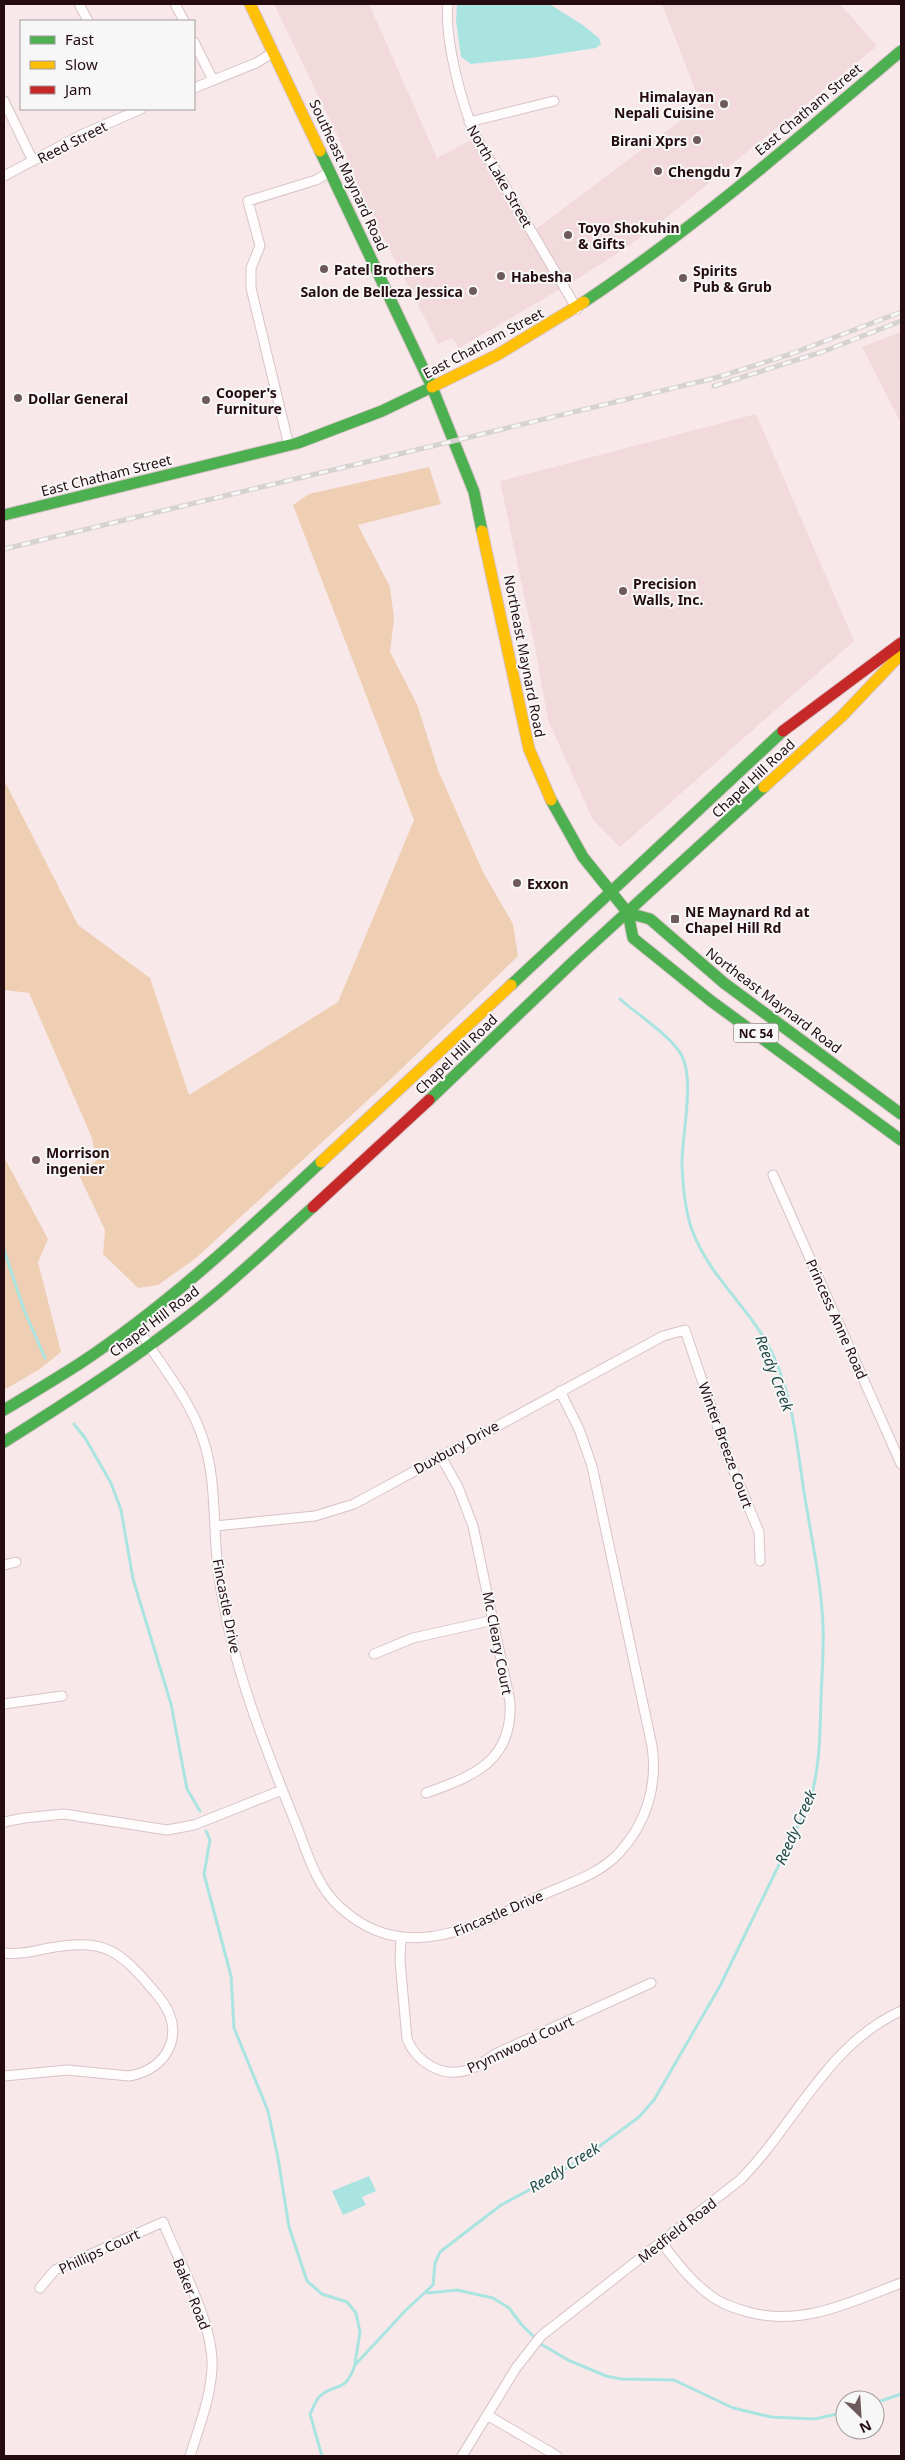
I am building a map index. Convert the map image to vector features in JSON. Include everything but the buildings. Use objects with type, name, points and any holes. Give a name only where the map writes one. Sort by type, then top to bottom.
[{"type":"main road","name":"Southeast Maynard Road","points":[[250,4],[432,387]]},
{"type":"main road","name":"East Chatham Street","points":[[4,515],[289,446],[382,411],[473,368],[577,309],[639,266],[683,232],[901,51]]},
{"type":"main road","name":"Northeast Maynard Road","points":[[432,387],[474,492],[529,749],[549,796],[583,857],[628,913],[633,938],[724,1011],[789,1056],[901,1140]]},
{"type":"main road","name":"Chapel Hill Road","points":[[4,1410],[78,1364],[135,1322],[251,1227],[793,721],[901,643]]},
{"type":"main road","name":"Chapel Hill Road","points":[[4,1442],[82,1393],[216,1294],[409,1120],[576,959],[842,716],[901,654]]},
{"type":"main road","name":"Northeast Maynard Road","points":[[628,913],[650,919],[724,983],[901,1114]]},
{"type":"street","points":[[80,4],[88,20]]},
{"type":"street","points":[[175,4],[183,20]]},
{"type":"street","name":"North Lake Street","points":[[448,4],[447,16],[450,38],[469,122],[577,309]]},
{"type":"street","points":[[195,44],[213,80]]},
{"type":"street","points":[[195,88],[256,63],[274,52]]},
{"type":"street","points":[[4,101],[33,161]]},
{"type":"street","points":[[469,122],[554,102]]},
{"type":"street","name":"Reed Street","points":[[4,176],[81,135],[134,110]]},
{"type":"street","points":[[289,446],[252,288],[251,268],[260,246],[248,201],[316,180],[330,172]]},
{"type":"street","name":"Princess Anne Road","points":[[773,1175],[901,1464]]},
{"type":"street","name":"Fincastle Drive","points":[[135,1322],[148,1346],[187,1404],[203,1437],[210,1474],[219,1576],[229,1630],[242,1679],[282,1790],[316,1874],[326,1891],[340,1907],[378,1931],[401,1938],[434,1937],[474,1926],[593,1872],[618,1854],[633,1835],[645,1812],[653,1788],[652,1746],[592,1466],[580,1429],[560,1392]]},
{"type":"street","name":"Duxbury Drive","points":[[215,1526],[295,1519],[337,1510],[354,1504],[440,1455],[663,1336],[685,1330]]},
{"type":"street","name":"Winter Breeze Court","points":[[685,1330],[728,1457],[759,1532],[760,1561]]},
{"type":"street","name":"Mc Cleary Court","points":[[426,1793],[454,1783],[482,1768],[494,1758],[508,1731],[511,1719],[510,1702],[478,1544],[467,1508],[440,1455]]},
{"type":"street","points":[[4,1565],[16,1562]]},
{"type":"street","points":[[374,1654],[413,1638],[494,1620]]},
{"type":"street","points":[[4,1704],[62,1696]]},
{"type":"street","points":[[4,1822],[64,1814],[167,1830],[194,1825],[282,1790]]},
{"type":"street","name":"Prynnwood Court","points":[[401,1938],[401,1969],[408,2039],[411,2049],[419,2059],[441,2071],[457,2072],[476,2067],[495,2054],[651,1983]]},
{"type":"street","points":[[4,1953],[88,1944],[111,1951],[123,1957],[165,2003],[172,2021],[173,2030],[169,2049],[164,2057],[150,2070],[137,2075],[129,2076],[67,2070],[4,2076]]},
{"type":"street","name":"Medfield Road","points":[[462,2456],[516,2368],[541,2336],[730,2189],[751,2169],[812,2088],[842,2054],[871,2030],[901,2011]]},
{"type":"street","name":"Phillips Court","points":[[40,2288],[55,2270],[162,2222]]},
{"type":"street","name":"Baker Road","points":[[162,2222],[206,2324],[212,2352],[208,2396],[190,2456]]},
{"type":"street","points":[[661,2242],[684,2271],[710,2296],[736,2309],[764,2316],[791,2318],[820,2313],[901,2283]]},
{"type":"street","points":[[487,2415],[557,2456]]},
{"type":"shaded area","points":[[274,4],[369,4],[437,158],[471,140],[528,235],[701,105],[662,4],[840,4],[877,46],[666,218],[627,247],[576,280],[459,348],[452,338],[438,344],[364,200],[341,143]]},
{"type":"shaded area","points":[[901,332],[901,423],[862,347]]},
{"type":"shaded area","points":[[756,414],[854,641],[620,847],[593,820],[548,720],[534,642],[500,481]]},
{"type":"shaded area","points":[[429,467],[441,504],[358,525],[390,587],[394,618],[390,652],[417,704],[438,770],[483,872],[513,924],[518,956],[394,1076],[196,1258],[158,1285],[138,1288],[103,1254],[105,1230],[78,1173],[96,1161],[92,1138],[29,993],[4,990],[4,780],[78,925],[150,978],[189,1095],[338,1002],[414,820],[293,505],[309,494]]},
{"type":"shaded area","points":[[4,1157],[48,1239],[38,1262],[61,1352],[40,1369],[4,1390]]},
{"type":"water","points":[[457,4],[549,4],[583,25],[599,38],[601,44],[596,48],[531,58],[471,64],[461,57],[456,21]]},
{"type":"water","points":[[369,2176],[376,2191],[362,2197],[366,2205],[343,2215],[332,2191]]},
{"type":"waterway","name":"Reedy Creek","points":[[322,2456],[310,2414],[317,2399],[331,2389],[344,2384],[355,2365],[406,2310],[433,2285],[435,2263],[440,2252],[501,2205],[546,2181],[589,2154],[639,2117],[654,2100],[720,1986],[810,1801],[813,1788],[818,1763],[820,1737],[823,1652],[822,1608],[796,1440],[786,1389],[774,1357],[765,1340],[709,1264],[692,1230],[685,1199],[682,1166],[688,1090],[684,1062],[679,1051],[666,1037],[620,999]]},
{"type":"waterway","points":[[4,1250],[24,1310],[45,1358]]},
{"type":"waterway","points":[[74,1424],[85,1438],[111,1483],[121,1510],[133,1579],[171,1704],[187,1789],[200,1811]]},
{"type":"waterway","points":[[206,1831],[210,1840],[204,1874],[231,1976],[234,2028],[268,2111],[289,2227],[307,2281],[322,2294],[347,2302],[356,2313],[360,2332],[355,2363]]},
{"type":"waterway","points":[[428,2293],[457,2290],[493,2298],[509,2308],[521,2324],[541,2344],[568,2360],[606,2376],[621,2379],[674,2380],[733,2408],[771,2417],[815,2419],[835,2414]]},
{"type":"waterway","points":[[885,2400],[901,2394]]},
{"type":"railway","points":[[4,549],[715,378],[791,354],[901,312]]},
{"type":"railway","points":[[714,386],[822,352],[901,321]]},
{"type":"traffic: fast","points":[[584,302],[706,213],[901,51]]},
{"type":"traffic: fast","points":[[320,151],[432,387],[474,492],[482,531]]},
{"type":"traffic: fast","points":[[4,515],[298,443],[382,411],[432,387]]},
{"type":"traffic: fast","points":[[511,985],[783,731]]},
{"type":"traffic: fast","points":[[429,1100],[576,959],[764,787]]},
{"type":"traffic: fast","points":[[551,800],[583,857],[628,913],[633,938],[711,1001],[901,1140]]},
{"type":"traffic: fast","points":[[628,913],[650,919],[724,983],[901,1114]]},
{"type":"traffic: fast","points":[[4,1410],[79,1364],[142,1319],[234,1242],[321,1162]]},
{"type":"traffic: fast","points":[[4,1442],[86,1389],[165,1334],[228,1283],[313,1207]]},
{"type":"traffic: slow","points":[[250,4],[320,151]]},
{"type":"traffic: slow","points":[[432,387],[497,355],[584,302]]},
{"type":"traffic: slow","points":[[482,531],[529,749],[551,800]]},
{"type":"traffic: slow","points":[[764,787],[842,716],[901,654]]},
{"type":"traffic: slow","points":[[321,1162],[511,985]]},
{"type":"traffic: jam","points":[[783,731],[901,643]]},
{"type":"traffic: jam","points":[[313,1207],[429,1100]]},
{"type":"place","name":"Himalayan Nepali Cuisine","points":[[724,104]]},
{"type":"place","name":"Birani Xprs","points":[[697,140]]},
{"type":"place","name":"Chengdu 7","points":[[658,171]]},
{"type":"place","name":"Toyo Shokuhin & Gifts","points":[[568,235]]},
{"type":"place","name":"Patel Brothers","points":[[324,269]]},
{"type":"place","name":"Habesha","points":[[501,276]]},
{"type":"place","name":"Spirits Pub & Grub","points":[[683,278]]},
{"type":"place","name":"Salon de Belleza Jessica","points":[[473,291]]},
{"type":"place","name":"Dollar General","points":[[18,398]]},
{"type":"place","name":"Cooper's Furniture","points":[[206,400]]},
{"type":"place","name":"Precision Walls, Inc.","points":[[623,591]]},
{"type":"place","name":"Exxon","points":[[517,883]]},
{"type":"place","name":"NE Maynard Rd at Chapel Hill Rd","points":[[675,919]]},
{"type":"place","name":"Morrison ingenier","points":[[36,1160]]}]
